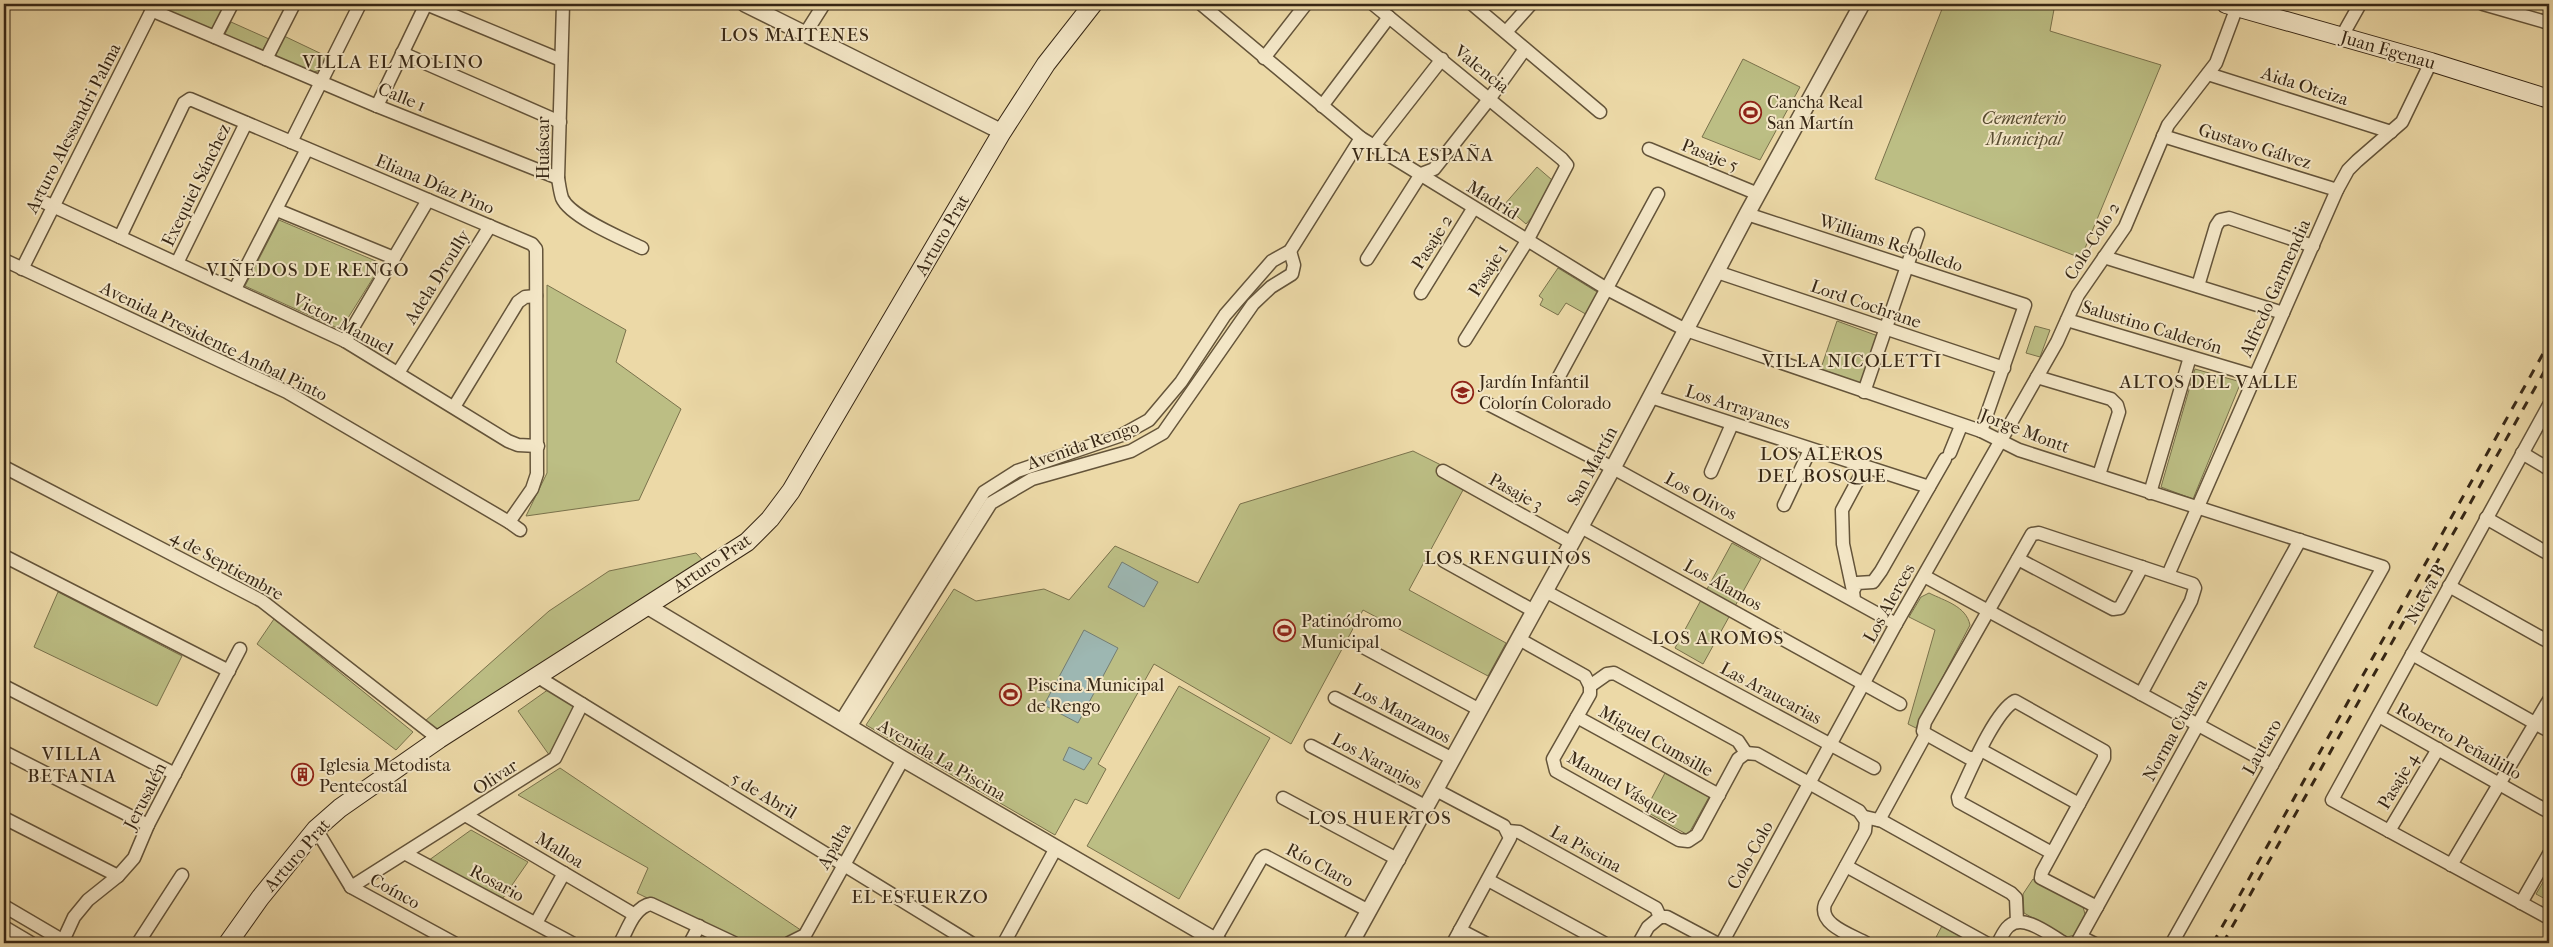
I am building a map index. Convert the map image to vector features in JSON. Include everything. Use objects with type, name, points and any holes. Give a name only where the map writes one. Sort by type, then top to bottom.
[{"type":"main road","name":"Arturo Prat","points":[[228,943],[260,898],[316,829],[340,808],[439,739],[747,542],[770,519],[792,491],[1002,132],[1046,64],[1094,4]]},
{"type":"main road","name":"Juan Egenau","points":[[2234,5],[2549,98]]},
{"type":"street","points":[[215,37],[232,4]]},
{"type":"street","points":[[266,59],[294,4]]},
{"type":"street","points":[[291,142],[360,4]]},
{"type":"street","points":[[377,106],[426,4],[561,60]]},
{"type":"street","name":"Huáscar","points":[[563,4],[558,178],[562,198],[569,206],[594,225],[642,248]]},
{"type":"street","points":[[746,4],[763,8],[805,34],[1002,132]]},
{"type":"street","points":[[805,34],[824,4]]},
{"type":"street","name":"Madrid","points":[[1202,4],[1360,138],[1421,174],[1473,209],[1607,289],[1686,330]]},
{"type":"street","points":[[1264,58],[1306,4]]},
{"type":"street","name":"Valencia","points":[[1373,4],[1490,98],[1562,158],[1567,165]]},
{"type":"street","points":[[1472,4],[1600,112]]},
{"type":"street","points":[[1506,32],[1531,4]]},
{"type":"street","name":"San Martín","points":[[1351,943],[1399,860],[1581,527],[1747,214],[1862,4]]},
{"type":"street","points":[[2342,36],[2360,4]]},
{"type":"street","points":[[2483,4],[2549,23]]},
{"type":"street","name":"Colo-Colo 2","points":[[2002,441],[2067,320],[2078,295],[2130,217],[2163,136],[2174,116],[2208,74],[2220,54],[2234,5]]},
{"type":"street","name":"Calle 1","points":[[153,7],[215,37],[320,82],[558,178]]},
{"type":"street","name":"Arturo Alessandri Palma","points":[[22,269],[49,205],[153,7]]},
{"type":"street","points":[[1322,106],[1389,17]]},
{"type":"street","points":[[1367,259],[1421,174],[1434,169],[1490,98],[1525,49]]},
{"type":"street","points":[[402,52],[560,122]]},
{"type":"street","points":[[1374,146],[1442,60]]},
{"type":"street","name":"Alfredo Garmendia","points":[[2168,575],[2337,190],[2348,170],[2357,160],[2391,132],[2405,116],[2430,62]]},
{"type":"street","name":"Aida Oteiza","points":[[2208,74],[2391,132]]},
{"type":"street","name":"Eliana Díaz Pino","points":[[120,237],[184,103],[190,99],[532,244],[536,249],[537,474],[532,489],[509,522]]},
{"type":"street","name":"Exequiel Sánchez","points":[[177,263],[246,123]]},
{"type":"street","name":"Gustavo Gálvez","points":[[2163,136],[2337,190]]},
{"type":"street","name":"Avenida Rengo","points":[[846,724],[984,492],[1017,472],[1122,435],[1149,420],[1181,382],[1225,315],[1272,261],[1290,251],[1360,138]]},
{"type":"street","points":[[235,289],[307,149]]},
{"type":"street","name":"Pasaje 5","points":[[1649,149],[1758,194]]},
{"type":"street","name":"Pasaje 1","points":[[1465,340],[1526,241],[1567,165]]},
{"type":"street","points":[[1556,382],[1658,194]]},
{"type":"street","points":[[345,341],[428,200]]},
{"type":"street","name":"Victor Manuel","points":[[49,205],[345,341],[508,441],[518,445],[538,446]]},
{"type":"street","name":"Pasaje 2","points":[[1421,293],[1473,209]]},
{"type":"street","points":[[277,210],[394,258]]},
{"type":"street","name":"Williams Rebolledo","points":[[1747,214],[2025,305],[2004,368]]},
{"type":"street","points":[[2198,286],[2216,226],[2220,220],[2229,218],[2313,246]]},
{"type":"street","name":"Adela Droully","points":[[398,373],[490,226]]},
{"type":"street","points":[[1864,392],[1918,234]]},
{"type":"street","name":"Avenida Rengo","points":[[846,724],[991,503],[1032,479],[1131,451],[1163,433],[1253,304],[1271,287],[1292,274],[1294,265],[1290,251]]},
{"type":"street","points":[[2104,257],[2283,313]]},
{"type":"street","name":"Avenida Presidente Aníbal Pinto","points":[[4,260],[287,392],[509,522]]},
{"type":"street","name":"Lord Cochrane","points":[[1717,272],[1885,330],[2004,368]]},
{"type":"street","points":[[454,407],[518,302],[525,297],[536,296]]},
{"type":"street","name":"Salustino Calderón","points":[[2067,320],[2255,376]]},
{"type":"street","name":"Jorge Montt","points":[[1686,330],[1961,426],[1981,431],[2019,450],[2383,567]]},
{"type":"street","points":[[2150,493],[2190,357]]},
{"type":"street","points":[[1981,431],[2004,368]]},
{"type":"street","points":[[2037,377],[2111,399],[2117,405],[2119,412],[2098,476]]},
{"type":"street","name":"Los Arrayanes","points":[[1651,396],[1810,450],[1929,487]]},
{"type":"street","name":"Los Olivos","points":[[1488,404],[1853,595],[1896,624]]},
{"type":"street","name":"Nueva B","points":[[2389,831],[2332,800],[2549,405]]},
{"type":"street","points":[[1712,472],[1732,424]]},
{"type":"street","name":"Los Alerces","points":[[1853,595],[1857,583],[1873,582],[1889,558],[1947,456],[1961,426]]},
{"type":"street","name":"Los Alerces","points":[[1809,784],[1896,624],[2002,441]]},
{"type":"street","points":[[1784,505],[1810,450]]},
{"type":"street","points":[[2522,453],[2549,469]]},
{"type":"street","name":"4 de Septiembre","points":[[4,467],[262,601],[439,739]]},
{"type":"street","points":[[1853,595],[1843,544],[1842,510],[1865,467]]},
{"type":"street","name":"Pasaje 3","points":[[1443,471],[1572,543]]},
{"type":"street","points":[[2486,518],[2549,554]]},
{"type":"street","points":[[509,522],[520,530]]},
{"type":"street","name":"Los Álamos","points":[[1581,527],[1900,704]]},
{"type":"street","points":[[1978,754],[1969,758],[1926,734],[1923,731],[1925,722],[2032,534],[2039,533],[2193,584],[2195,588],[2191,600],[2141,694]]},
{"type":"street","name":"Norma Cuadra","points":[[2093,943],[2079,940],[2300,540]]},
{"type":"street","points":[[4,556],[229,671]]},
{"type":"street","points":[[2018,558],[2113,609],[2120,608],[2142,567]]},
{"type":"street","points":[[1444,561],[1534,612]]},
{"type":"street","name":"Lautaro","points":[[2172,943],[2383,567]]},
{"type":"street","points":[[1924,576],[2272,765]]},
{"type":"street","points":[[2449,586],[2549,642]]},
{"type":"street","name":"Las Araucarias","points":[[1545,590],[1874,768]]},
{"type":"street","name":"Avenida La Piscina","points":[[647,606],[903,759],[1216,942]]},
{"type":"street","points":[[1519,639],[1584,676],[1590,686],[1606,674],[1614,673],[1738,741],[1746,753],[1757,754],[1859,811],[1865,818],[1865,831],[1825,904],[1824,916],[1832,924],[1866,943]]},
{"type":"street","points":[[1363,647],[1480,710]]},
{"type":"street","name":"Jerusalén","points":[[64,942],[74,917],[88,900],[118,876],[134,858],[148,825],[240,649]]},
{"type":"street","points":[[2412,654],[2549,731]]},
{"type":"street","name":"5 de Abril","points":[[538,677],[971,943]]},
{"type":"street","points":[[4,686],[175,774]]},
{"type":"street","name":"Manuel Vásquez","points":[[1590,686],[1590,694],[1553,759],[1556,771],[1679,840],[1692,840],[1738,759],[1746,753]]},
{"type":"street","name":"Los Manzanos","points":[[1335,698],[1453,759]]},
{"type":"street","points":[[2451,865],[2549,700]]},
{"type":"street","points":[[2052,854],[1959,802],[1958,797],[1978,754],[2006,706],[2015,701],[2104,751],[2104,758],[2052,854],[2042,872],[2041,878],[2097,907]]},
{"type":"street","name":"Olivar","points":[[351,887],[467,816],[555,758],[582,704]]},
{"type":"street","name":"Roberto Peñailillo","points":[[2379,716],[2549,812]]},
{"type":"street","name":"Miguel Cumsille","points":[[1577,717],[1718,795]]},
{"type":"street","points":[[1880,820],[1926,734]]},
{"type":"street","name":"Los Naranjos","points":[[1311,746],[1427,807]]},
{"type":"street","name":"Pasaje 4","points":[[2389,831],[2438,749]]},
{"type":"street","points":[[4,752],[148,825]]},
{"type":"street","points":[[1978,754],[2079,804]]},
{"type":"street","name":"Apalta","points":[[789,943],[805,935],[903,759]]},
{"type":"street","name":"Colo-Colo","points":[[1722,943],[1809,784]]},
{"type":"street","name":"La Piscina","points":[[1436,790],[1504,826],[1508,831],[1519,832],[1656,908],[1660,917],[1667,917],[1716,943]]},
{"type":"street","points":[[1283,798],[1399,860]]},
{"type":"street","name":"Malloa","points":[[467,816],[634,915]]},
{"type":"street","points":[[4,818],[118,876]]},
{"type":"street","points":[[1865,818],[1880,820],[2011,893],[2016,898],[2017,922]]},
{"type":"street","name":"Coínco","points":[[316,829],[351,887],[454,943]]},
{"type":"street","points":[[1453,943],[1510,838],[1508,831]]},
{"type":"street","points":[[2389,831],[2549,918]]},
{"type":"street","points":[[1004,943],[1056,848]]},
{"type":"street","name":"Rosario","points":[[406,854],[572,943]]},
{"type":"street","points":[[2521,903],[2549,854]]},
{"type":"street","name":"Río Claro","points":[[1216,942],[1261,859],[1266,856],[1369,911]]},
{"type":"street","points":[[1846,866],[1986,943]]},
{"type":"street","points":[[536,923],[564,873]]},
{"type":"street","points":[[138,943],[182,875]]},
{"type":"street","points":[[1488,880],[1604,943]]},
{"type":"street","points":[[620,943],[634,915],[644,905],[658,906],[734,943]]},
{"type":"street","points":[[4,906],[64,942]]},
{"type":"street","points":[[1639,943],[1648,927],[1660,917]]},
{"type":"street","points":[[1998,943],[2007,928],[2017,922],[2029,924],[2064,943]]},
{"type":"street","points":[[690,943],[700,926]]},
{"type":"street","points":[[4,927],[31,943]]},
{"type":"street","points":[[1460,930],[1485,943]]},
{"type":"green space","points":[[166,4],[224,5],[213,28],[207,29],[165,10]]},
{"type":"green space","name":"Cementerio Municipal","points":[[1944,4],[1984,4],[1996,8],[1998,4],[2055,4],[2050,31],[2161,65],[2081,258],[1875,179]]},
{"type":"green space","points":[[231,22],[269,39],[262,51],[226,37],[225,34]]},
{"type":"green space","points":[[284,36],[326,56],[318,71],[313,72],[275,57]]},
{"type":"green space","name":"Cancha Real San Martín","points":[[1743,59],[1800,87],[1760,160],[1702,137]]},
{"type":"green space","points":[[1537,167],[1559,186],[1526,224],[1504,205]]},
{"type":"green space","points":[[279,220],[378,262],[378,270],[343,326],[335,327],[245,286]]},
{"type":"green space","points":[[1558,268],[1602,295],[1591,317],[1566,303],[1558,315],[1540,305],[1543,299],[1539,296]]},
{"type":"green space","points":[[547,285],[626,330],[616,362],[681,409],[639,500],[526,516],[547,473]]},
{"type":"green space","points":[[1837,321],[1878,336],[1860,388],[1819,374]]},
{"type":"green space","points":[[2035,326],[2050,330],[2040,357],[2026,353]]},
{"type":"green space","points":[[2195,369],[2241,382],[2193,499],[2161,487]]},
{"type":"green space","points":[[1413,451],[1469,479],[1409,590],[1506,643],[1488,676],[1363,610],[1291,744],[1154,664],[1098,764],[1106,769],[1087,804],[1075,799],[1055,835],[866,725],[954,589],[976,601],[1044,589],[1069,600],[1115,546],[1198,583],[1240,504]]},
{"type":"green space","points":[[1732,543],[1761,559],[1703,664],[1675,648]]},
{"type":"green space","points":[[696,553],[707,565],[448,736],[425,721],[549,611],[609,571]]},
{"type":"green space","points":[[58,592],[182,656],[157,706],[34,647]]},
{"type":"green space","points":[[1929,593],[1959,609],[1968,618],[1970,625],[1916,728],[1908,724],[1935,630],[1909,617],[1921,597]]},
{"type":"green space","points":[[274,619],[413,732],[396,750],[257,644]]},
{"type":"green space","points":[[1179,686],[1270,738],[1179,899],[1087,846]]},
{"type":"green space","points":[[549,689],[583,712],[552,759],[518,711]]},
{"type":"green space","points":[[560,768],[820,943],[739,943],[637,893],[648,868],[518,795]]},
{"type":"green space","points":[[1665,773],[1709,797],[1688,835],[1645,811]]},
{"type":"green space","points":[[471,830],[528,862],[503,898],[425,863]]},
{"type":"green space","points":[[2549,872],[2549,901],[2536,894]]},
{"type":"green space","points":[[2033,879],[2083,907],[2085,914],[2075,935],[2067,937],[2024,913],[2023,894]]},
{"type":"green space","points":[[1943,924],[1978,943],[1933,943]]},
{"type":"water","points":[[1122,562],[1158,582],[1144,607],[1108,587]]},
{"type":"water","points":[[1084,630],[1118,648],[1078,723],[1044,705]]},
{"type":"water","points":[[1069,747],[1092,758],[1084,770],[1063,760]]},
{"type":"railway","points":[[2213,943],[2549,343]]},
{"type":"railway","points":[[2223,943],[2549,363]]},
{"type":"place","name":"Cancha Real San Martín","points":[[1751,112]]},
{"type":"place","name":"Jardín Infantil Colorín Colorado","points":[[1463,392]]},
{"type":"place","name":"Patinódromo Municipal","points":[[1285,631]]},
{"type":"place","name":"Piscina Municipal de Rengo","points":[[1011,695]]},
{"type":"place","name":"Iglesia Metodista Pentecostal","points":[[303,775]]},
{"type":"district","name":"LOS MAITENES","points":[[795,34]]},
{"type":"district","name":"VILLA EL MOLINO","points":[[393,61]]},
{"type":"district","name":"VILLA ESPAÑA","points":[[1423,154]]},
{"type":"district","name":"VIÑEDOS DE RENGO","points":[[308,269]]},
{"type":"district","name":"VILLA NICOLETTI","points":[[1852,360]]},
{"type":"district","name":"ALTOS DEL VALLE","points":[[2209,381]]},
{"type":"district","name":"LOS ALEROS DEL BOSQUE","points":[[1822,464]]},
{"type":"district","name":"LOS RENGUINOS","points":[[1508,557]]},
{"type":"district","name":"LOS AROMOS","points":[[1718,637]]},
{"type":"district","name":"VILLA BETANIA","points":[[72,764]]},
{"type":"district","name":"LOS HUERTOS","points":[[1380,817]]},
{"type":"district","name":"EL ESFUERZO","points":[[920,896]]}]
